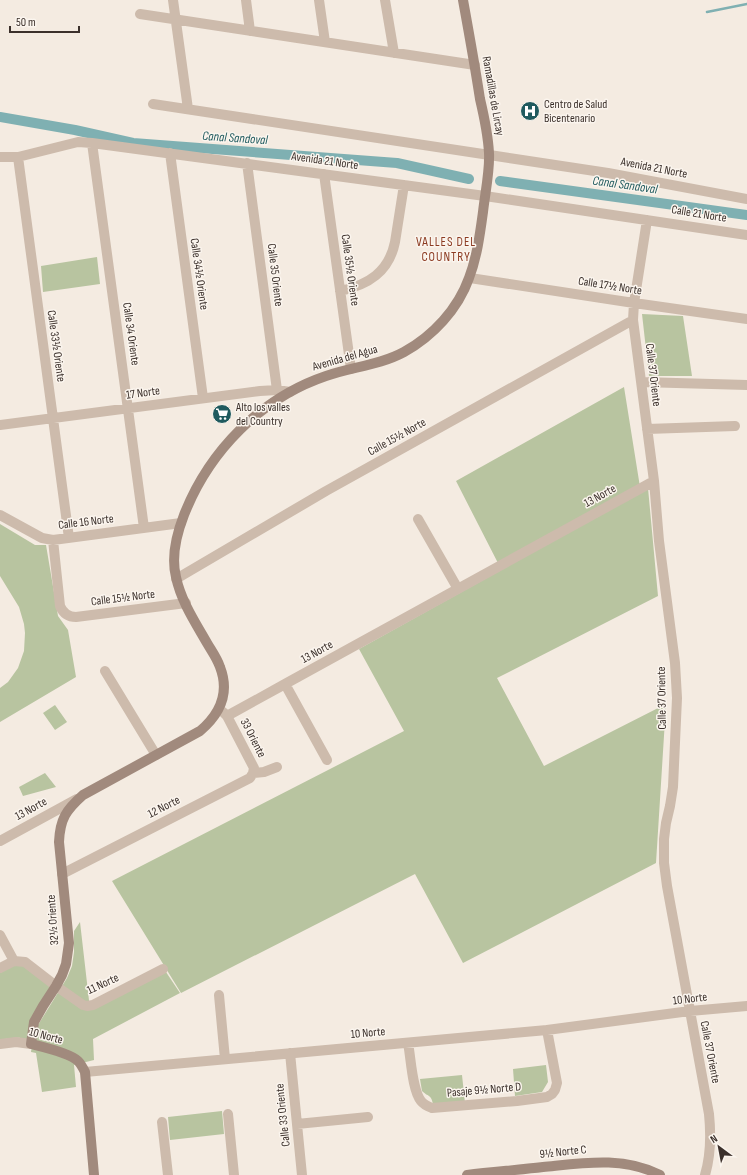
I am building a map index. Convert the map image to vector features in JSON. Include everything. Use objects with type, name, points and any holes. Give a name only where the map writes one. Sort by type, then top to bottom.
[{"type":"street","points":[[173,0],[188,109]]},
{"type":"street","points":[[246,0],[250,31]]},
{"type":"street","points":[[319,0],[325,42]]},
{"type":"street","points":[[385,0],[394,53]]},
{"type":"street","name":"Ramadillas de Lircay","points":[[463,0],[489,155],[485,196]]},
{"type":"street","points":[[140,14],[475,65]]},
{"type":"street","name":"Avenida 21 Norte","points":[[153,104],[608,173],[747,198]]},
{"type":"street","name":"Avenida 21 Norte","points":[[0,157],[18,157],[78,142],[92,143],[485,196],[647,220]]},
{"type":"street","name":"Calle 34 Oriente","points":[[92,143],[144,528]]},
{"type":"street","name":"Calle 34½ Oriente","points":[[170,153],[203,398]]},
{"type":"street","name":"Calle 33½ Oriente","points":[[18,157],[69,538]]},
{"type":"street","name":"Calle 35 Oriente","points":[[247,163],[277,390]]},
{"type":"street","name":"Calle 35½ Oriente","points":[[324,174],[351,369]]},
{"type":"street","points":[[340,291],[366,282],[379,273],[389,261],[394,249],[404,185]]},
{"type":"street","name":"Avenida del Agua","points":[[219,708],[223,697],[224,687],[220,667],[186,603],[176,579],[175,572],[175,553],[181,523],[197,487],[206,471],[232,437],[252,418],[290,392],[318,378],[395,357],[424,339],[440,324],[454,308],[470,278],[478,247],[485,196]]},
{"type":"street","name":"Calle 21 Norte","points":[[647,220],[747,235]]},
{"type":"street","name":"Calle 37 Oriente","points":[[647,220],[634,303],[633,320],[654,481],[659,540],[675,663],[677,698],[673,787],[664,839],[664,863],[710,1125],[710,1148],[705,1175]]},
{"type":"street","name":"Calle 17½ Norte","points":[[470,278],[747,319]]},
{"type":"street","name":"Calle 15½ Norte","points":[[176,579],[326,492],[633,320]]},
{"type":"street","points":[[641,382],[747,385]]},
{"type":"street","name":"17 Norte","points":[[0,425],[260,391],[277,390],[290,392]]},
{"type":"street","points":[[647,429],[735,426]]},
{"type":"street","name":"13 Norte","points":[[227,716],[654,481]]},
{"type":"street","name":"Calle 16 Norte","points":[[0,515],[42,538],[52,540],[181,523]]},
{"type":"street","points":[[418,519],[458,589]]},
{"type":"street","name":"Calle 15½ Norte","points":[[52,540],[61,608],[70,616],[76,617],[186,603]]},
{"type":"street","points":[[105,671],[156,755]]},
{"type":"street","points":[[286,684],[327,760]]},
{"type":"street","points":[[219,708],[227,716]]},
{"type":"street","name":"13 Norte","points":[[0,841],[200,731],[213,718],[219,708]]},
{"type":"street","name":"33 Oriente","points":[[227,716],[254,768],[253,773]]},
{"type":"street","name":"12 Norte","points":[[62,874],[250,778],[253,773],[264,772],[277,767]]},
{"type":"street","name":"32½ Oriente","points":[[31,1044],[34,1022],[56,986],[66,964],[69,943],[59,830],[64,817],[74,803],[83,795]]},
{"type":"street","points":[[0,934],[14,961]]},
{"type":"street","points":[[0,968],[14,961],[25,962],[56,986]]},
{"type":"street","name":"11 Norte","points":[[56,986],[83,1005],[87,1006],[93,1005],[163,969]]},
{"type":"street","points":[[219,995],[225,1059]]},
{"type":"street","name":"10 Norte","points":[[0,1044],[16,1042],[31,1044],[74,1058],[82,1065],[85,1072],[547,1030],[690,1011],[747,1006]]},
{"type":"street","name":"Pasaje 9½ Norte D","points":[[408,1043],[417,1094],[420,1101],[424,1105],[432,1108],[517,1101],[547,1097],[552,1094],[557,1084],[547,1030]]},
{"type":"street","name":"Calle 33 Oriente","points":[[290,1053],[302,1175]]},
{"type":"street","points":[[85,1072],[94,1175]]},
{"type":"street","points":[[228,1114],[234,1175]]},
{"type":"street","points":[[297,1124],[368,1117]]},
{"type":"street","points":[[162,1122],[168,1175]]},
{"type":"street","name":"9½ Norte C","points":[[466,1175],[540,1171],[585,1162],[610,1162],[635,1166],[660,1175]]},
{"type":"green space","points":[[97,257],[100,284],[43,292],[41,266]]},
{"type":"green space","points":[[642,314],[683,316],[692,376],[649,376]]},
{"type":"green space","points":[[624,387],[640,487],[500,567],[456,481]]},
{"type":"green space","points":[[648,488],[658,596],[497,678],[544,766],[666,704],[656,863],[463,963],[415,874],[181,993],[112,881],[404,731],[359,649]]},
{"type":"green space","points":[[0,524],[35,545],[46,545],[58,616],[68,630],[76,677],[0,722],[0,688],[8,682],[18,668],[24,651],[25,633],[19,607],[0,576]]},
{"type":"green space","points":[[55,705],[67,722],[55,730],[43,713]]},
{"type":"green space","points":[[45,773],[56,787],[23,796],[19,787]]},
{"type":"green space","points":[[80,922],[90,1009],[166,972],[180,993],[93,1039],[94,1060],[74,1065],[76,1087],[42,1092],[36,1053],[31,1052],[33,1037],[38,1025],[67,978],[72,966],[74,931]]},
{"type":"green space","points":[[15,964],[24,966],[51,986],[28,1040],[10,1038],[0,1040],[0,973]]},
{"type":"green space","points":[[546,1065],[548,1082],[542,1092],[515,1096],[513,1069]]},
{"type":"green space","points":[[462,1075],[465,1103],[433,1104],[430,1097],[422,1091],[420,1079]]},
{"type":"green space","points":[[222,1111],[224,1134],[170,1140],[168,1117]]},
{"type":"waterway","points":[[707,12],[747,4]]},
{"type":"waterway","name":"Canal Sandoval","points":[[0,117],[75,130],[133,143],[397,163],[469,179]]},
{"type":"waterway","name":"Canal Sandoval","points":[[500,181],[747,215]]},
{"type":"place","name":"Centro de Salud Bicentenario","points":[[530,111]]},
{"type":"place","name":"Alto los valles del Country","points":[[222,414]]},
{"type":"district","name":"VALLES DEL COUNTRY","points":[[446,250]]}]
